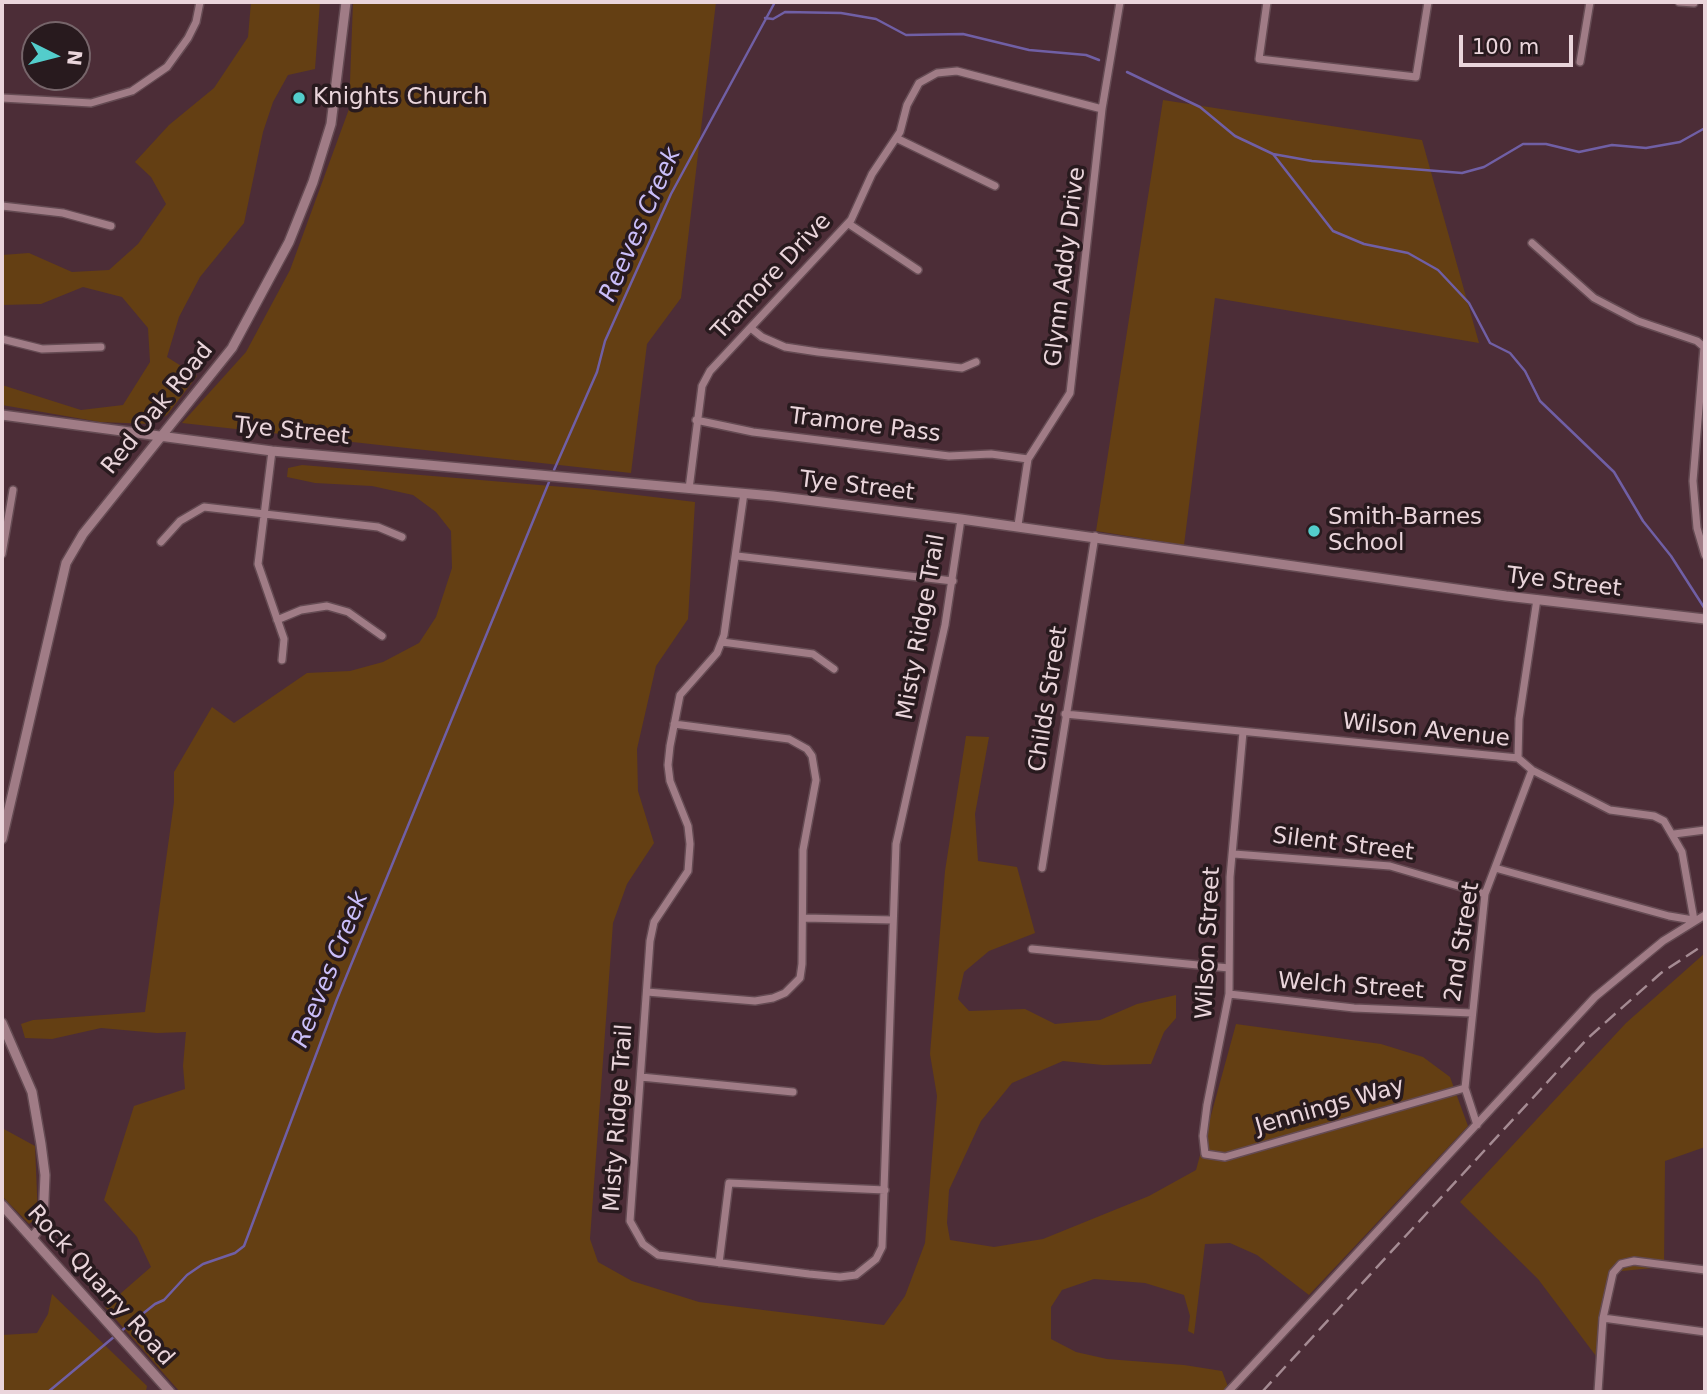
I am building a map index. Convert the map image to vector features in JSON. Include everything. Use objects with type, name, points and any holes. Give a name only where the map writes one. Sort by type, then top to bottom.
[{"type":"street","points":[[2,99],[91,103],[131,91],[167,67],[188,38],[196,22],[200,2]]},
{"type":"street","name":"Red Oak Road","points":[[2,839],[66,562],[83,534],[232,348],[289,242],[313,182],[331,124],[346,2]]},
{"type":"street","name":"Glynn Addy Drive","points":[[1018,526],[1028,459],[1070,393],[1102,109],[1120,2]]},
{"type":"street","points":[[1267,2],[1259,58],[1416,77],[1428,2]]},
{"type":"street","points":[[1580,62],[1590,2]]},
{"type":"street","points":[[1679,2],[1694,4]]},
{"type":"street","name":"Tramore Drive","points":[[689,489],[702,386],[710,371],[849,224],[872,174],[896,138],[907,105],[919,83],[937,73],[957,71],[1102,109]]},
{"type":"street","points":[[896,138],[995,186]]},
{"type":"street","points":[[2,206],[63,213],[111,226]]},
{"type":"street","points":[[849,224],[918,270]]},
{"type":"street","points":[[1532,243],[1594,298],[1638,320],[1697,341],[1704,347],[1693,481],[1697,528],[1705,555]]},
{"type":"street","points":[[752,329],[762,337],[785,347],[818,352],[962,368],[976,362]]},
{"type":"street","points":[[2,339],[42,349],[101,347]]},
{"type":"street","name":"Tye Street","points":[[2,415],[272,451],[744,494],[961,519],[1536,599],[1705,619]]},
{"type":"street","name":"Tramore Pass","points":[[696,420],[753,432],[949,456],[991,454],[1028,459]]},
{"type":"street","points":[[272,451],[258,564],[284,639],[282,660]]},
{"type":"street","points":[[2,554],[13,490]]},
{"type":"street","name":"Misty Ridge Trail","points":[[744,494],[737,556],[722,642],[717,653],[680,695],[674,724],[668,765],[676,798],[688,826],[688,871],[654,922],[629,1209],[633,1231],[658,1255],[719,1264],[840,1277],[856,1275],[876,1259],[882,1247],[896,844],[953,581],[961,519]]},
{"type":"street","points":[[161,542],[180,521],[204,507],[378,527],[402,537]]},
{"type":"street","name":"Childs Street","points":[[1042,868],[1095,536]]},
{"type":"street","points":[[737,556],[953,581]]},
{"type":"street","points":[[1518,758],[1519,719],[1536,599]]},
{"type":"street","points":[[277,620],[301,610],[327,606],[348,612],[382,636]]},
{"type":"street","points":[[722,642],[813,654],[834,669]]},
{"type":"street","name":"Wilson Avenue","points":[[1065,714],[1518,758],[1532,770],[1610,810],[1654,816],[1664,821],[1674,834]]},
{"type":"street","points":[[647,992],[755,1001],[785,993],[800,978],[804,918],[803,850],[816,780],[812,756],[798,743],[789,739],[674,724]]},
{"type":"street","name":"Wilson Street","points":[[1205,1154],[1203,1136],[1206,1105],[1229,994],[1229,904],[1243,732]]},
{"type":"street","name":"2nd Street","points":[[1478,1125],[1465,1088],[1485,894],[1532,770]]},
{"type":"street","points":[[1694,920],[1682,852],[1674,834],[1705,830]]},
{"type":"street","name":"Silent Street","points":[[1234,854],[1390,866],[1485,894]]},
{"type":"street","points":[[1495,868],[1669,916],[1694,920]]},
{"type":"street","points":[[1228,1392],[1595,997],[1694,920],[1705,915]]},
{"type":"street","points":[[804,918],[893,920]]},
{"type":"street","points":[[1032,949],[1229,968]]},
{"type":"street","name":"Welch Street","points":[[1229,994],[1354,1008],[1472,1013]]},
{"type":"street","points":[[2,1023],[32,1092],[41,1144],[45,1175],[43,1223],[33,1237]]},
{"type":"street","points":[[641,1077],[793,1092]]},
{"type":"street","name":"Jennings Way","points":[[1205,1154],[1225,1157],[1465,1088]]},
{"type":"street","points":[[719,1264],[729,1183],[885,1190]]},
{"type":"street","name":"Rock Quarry Road","points":[[2,1205],[170,1392]]},
{"type":"street","points":[[1598,1392],[1603,1318],[1613,1273],[1622,1264],[1651,1261],[1705,1270]]},
{"type":"street","points":[[1603,1318],[1705,1332]]},
{"type":"shaded area","points":[[251,2],[320,2],[315,69],[288,75],[273,102],[263,132],[244,223],[200,277],[179,317],[167,357],[197,376],[167,415],[150,424],[100,422],[2,405],[2,385],[81,410],[123,405],[150,362],[148,328],[122,297],[83,287],[41,304],[2,305],[2,255],[29,253],[72,272],[109,270],[138,244],[166,204],[151,177],[135,162],[169,125],[214,88],[248,37]]},
{"type":"shaded area","points":[[353,2],[716,2],[681,298],[647,344],[631,473],[182,423],[246,352],[290,270],[349,109]]},
{"type":"shaded area","points":[[1163,100],[1422,140],[1479,343],[1215,298],[1184,545],[1096,531]]},
{"type":"shaded area","points":[[302,465],[587,489],[695,502],[688,619],[656,666],[637,749],[638,791],[654,843],[627,884],[613,923],[590,1239],[598,1262],[632,1281],[699,1302],[884,1325],[905,1296],[925,1243],[937,1096],[930,1054],[945,871],[966,736],[989,737],[975,814],[978,861],[1017,867],[1035,933],[989,951],[964,972],[958,999],[969,1011],[1025,1009],[1055,1024],[1100,1020],[1137,1004],[1176,995],[1176,1018],[1164,1032],[1151,1064],[1103,1065],[1063,1061],[1012,1083],[981,1121],[949,1190],[947,1223],[950,1240],[994,1247],[1043,1239],[1149,1196],[1196,1170],[1236,1024],[1381,1044],[1423,1057],[1450,1077],[1468,1126],[1309,1295],[1257,1255],[1230,1243],[1205,1244],[1194,1334],[1188,1331],[1190,1316],[1184,1295],[1145,1283],[1094,1279],[1062,1290],[1051,1307],[1051,1339],[1076,1352],[1107,1359],[1222,1371],[1230,1392],[180,1392],[105,1307],[151,1267],[137,1237],[104,1200],[134,1106],[185,1089],[183,1066],[186,1032],[157,1033],[101,1028],[52,1039],[25,1038],[21,1024],[33,1020],[145,1012],[174,802],[174,772],[212,707],[234,723],[307,673],[350,671],[383,662],[419,643],[436,617],[452,568],[451,531],[436,512],[413,495],[372,486],[315,483],[287,477],[288,468]]},
{"type":"shaded area","points":[[1705,953],[1705,1147],[1665,1161],[1664,1267],[1611,1272],[1599,1360],[1538,1279],[1460,1202],[1626,1023]]},
{"type":"shaded area","points":[[2,1128],[35,1146],[38,1217],[29,1224],[2,1196]]},
{"type":"shaded area","points":[[52,1294],[147,1386],[146,1391],[2,1392],[2,1335],[37,1333],[48,1314]]},
{"type":"waterway","name":"Reeves Creek","points":[[554,470],[597,372],[605,341],[671,194],[775,2]]},
{"type":"waterway","points":[[765,18],[773,19],[785,12],[841,13],[876,19],[906,35],[963,34],[1029,50],[1086,55],[1099,60]]},
{"type":"waterway","points":[[1127,72],[1200,107],[1235,136],[1273,154],[1333,231],[1364,244],[1408,253],[1438,270],[1469,303],[1490,343],[1510,353],[1525,371],[1540,401],[1614,472],[1643,521],[1671,556],[1705,609]]},
{"type":"waterway","points":[[1273,154],[1312,161],[1462,173],[1484,167],[1523,144],[1546,144],[1579,152],[1612,145],[1646,148],[1680,142],[1705,128]]},
{"type":"waterway","name":"Reeves Creek","points":[[120,1332],[164,1300],[187,1275],[203,1264],[235,1253],[244,1246],[337,999],[549,482]]},
{"type":"waterway","name":"Reeves Creek","points":[[48,1392],[115,1336]]},
{"type":"railway","points":[[1262,1392],[1588,1038],[1661,973],[1705,944]]},
{"type":"place","name":"Knights Church","points":[[299,98]]},
{"type":"place","name":"Smith-Barnes School","points":[[1314,531]]}]
